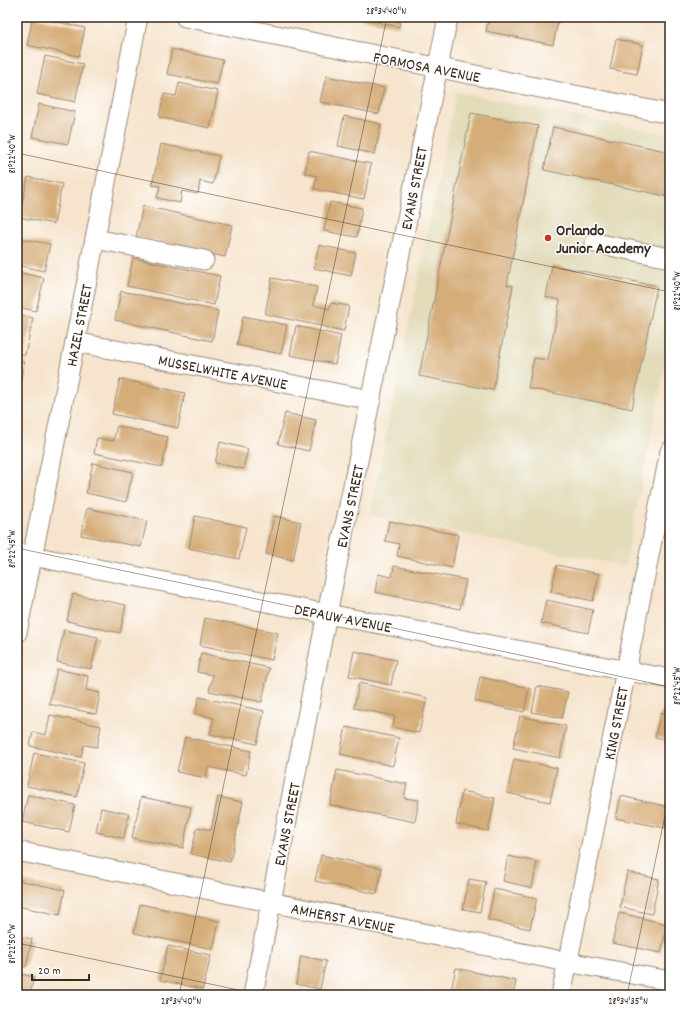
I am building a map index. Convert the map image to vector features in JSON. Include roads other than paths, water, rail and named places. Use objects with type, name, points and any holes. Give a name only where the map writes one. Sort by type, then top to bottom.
[{"type":"street","name":"HAZEL STREET","points":[[17,633],[25,554],[75,342],[138,17]]},
{"type":"street","name":"FORMOSA AVENUE","points":[[185,17],[670,114]]},
{"type":"street","name":"EVANS STREET","points":[[253,995],[327,614],[448,17]]},
{"type":"street","points":[[95,239],[204,260]]},
{"type":"street","points":[[595,243],[670,258]]},
{"type":"street","name":"MUSSELWHITE AVENUE","points":[[75,342],[371,400]]},
{"type":"street","name":"KING STREET","points":[[561,995],[670,453]]},
{"type":"street","name":"DEPAUW AVENUE","points":[[25,554],[327,614],[670,679]]},
{"type":"street","name":"AMHERST AVENUE","points":[[17,851],[670,982]]},
{"type":"place","name":"Orlando Junior Academy","points":[[548,238]]}]
